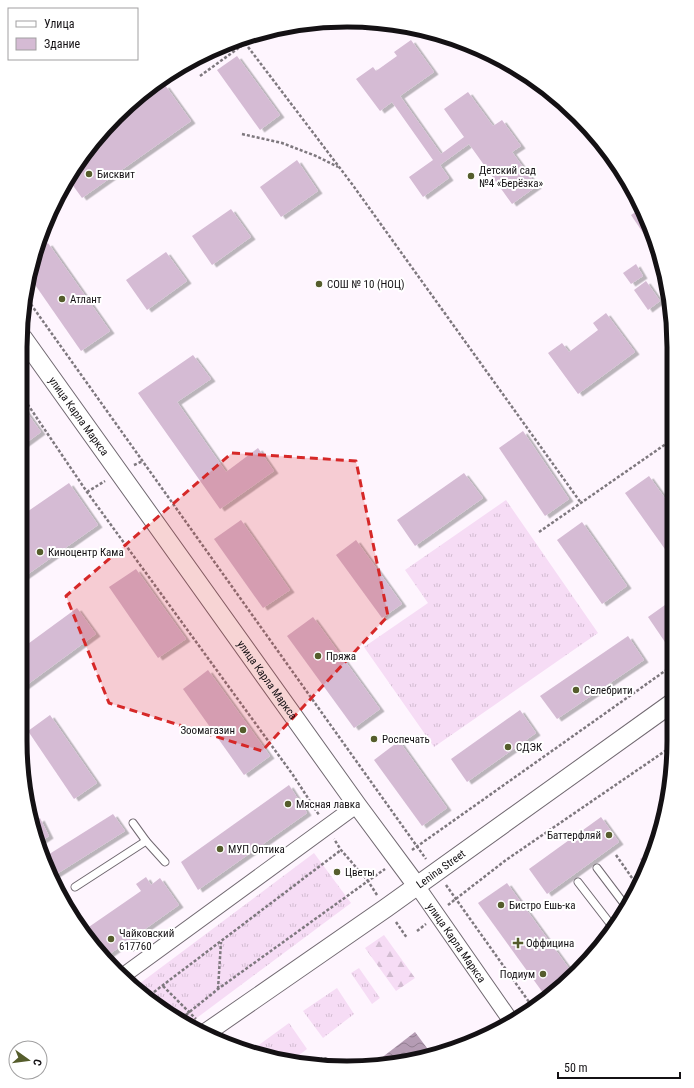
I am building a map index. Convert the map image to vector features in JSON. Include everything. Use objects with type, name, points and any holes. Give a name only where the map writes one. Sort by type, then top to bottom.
[{"type":"street","name":"улица Карла Маркса","points":[[27,344],[357,805],[417,886],[508,1017]]},
{"type":"street","name":"Lenina Street","points":[[210,1030],[386,908],[667,707]]},
{"type":"street","points":[[127,973],[357,805]]},
{"type":"lane","points":[[134,823],[146,841],[165,862]]},
{"type":"lane","points":[[75,887],[146,841]]},
{"type":"lane","points":[[597,868],[623,902]]},
{"type":"lane","points":[[578,882],[610,923]]},
{"type":"path","points":[[200,76],[243,44]]},
{"type":"path","points":[[245,44],[340,167],[581,503]]},
{"type":"path","points":[[242,134],[282,143],[340,167]]},
{"type":"path","points":[[30,303],[530,1003]]},
{"type":"path","points":[[27,403],[87,492],[293,775],[341,850],[368,881],[407,938]]},
{"type":"path","points":[[539,532],[667,443]]},
{"type":"path","points":[[184,1016],[218,989],[397,860],[667,670]]},
{"type":"path","points":[[456,899],[506,860],[667,750]]},
{"type":"path","points":[[151,994],[341,850]]},
{"type":"path","points":[[616,855],[635,882]]},
{"type":"path","points":[[218,989],[221,942]]},
{"type":"path","points":[[163,986],[190,1013]]},
{"type":"path","points":[[321,1060],[323,1058],[334,1060]]},
{"type":"highlighted area","points":[[232,453],[356,461],[388,616],[262,751],[109,703],[66,596]]},
{"type":"green space","points":[[506,500],[598,633],[434,747],[364,647],[428,603],[405,570]]},
{"type":"green space","points":[[314,853],[351,903],[193,1021],[169,1007],[139,984]]},
{"type":"green space","points":[[384,935],[415,978],[396,991],[365,948]]},
{"type":"green space","points":[[359,968],[380,998],[372,1004],[351,973]]},
{"type":"green space","points":[[337,988],[354,1014],[323,1038],[303,1011]]},
{"type":"green space","points":[[289,1023],[307,1049],[297,1057],[256,1047]]},
{"type":"water","points":[[415,1032],[429,1050],[409,1055],[380,1059]]},
{"type":"building","points":[[411,40],[434,72],[400,96],[441,154],[464,137],[444,109],[468,92],[493,126],[502,120],[521,146],[512,152],[537,186],[512,204],[469,144],[440,165],[449,178],[423,197],[409,177],[433,160],[392,102],[380,111],[356,79],[373,67],[376,71],[397,56],[394,52]]},
{"type":"building","points":[[237,56],[280,115],[260,130],[217,70]]},
{"type":"building","points":[[165,85],[191,121],[82,198],[72,184],[93,152],[106,136],[135,107]]},
{"type":"building","points":[[297,160],[318,191],[281,217],[260,187]]},
{"type":"building","points":[[231,209],[251,237],[212,265],[192,236]]},
{"type":"building","points":[[637,211],[649,242],[631,215]]},
{"type":"building","points":[[48,243],[110,331],[81,351],[34,283],[43,246]]},
{"type":"building","points":[[166,252],[187,281],[147,310],[126,280]]},
{"type":"building","points":[[636,264],[643,276],[631,284],[623,273]]},
{"type":"building","points":[[646,281],[660,301],[648,310],[634,290]]},
{"type":"building","points":[[606,313],[635,352],[578,394],[548,353],[562,343],[569,352],[598,330],[593,323]]},
{"type":"building","points":[[193,355],[211,379],[177,402],[226,472],[258,448],[274,471],[220,509],[138,393]]},
{"type":"building","points":[[27,413],[41,432],[27,442]]},
{"type":"building","points":[[523,431],[569,499],[545,516],[499,448]]},
{"type":"building","points":[[464,473],[483,498],[415,546],[397,520]]},
{"type":"building","points":[[649,476],[667,501],[667,552],[625,493]]},
{"type":"building","name":"Киноцентр Кама","points":[[69,483],[98,525],[27,575],[27,512]]},
{"type":"building","points":[[241,520],[290,590],[263,608],[214,539]]},
{"type":"building","points":[[582,522],[627,586],[602,604],[557,540]]},
{"type":"building","points":[[356,540],[402,604],[382,618],[336,555]]},
{"type":"building","points":[[136,569],[186,639],[158,658],[109,587]]},
{"type":"building","points":[[667,604],[667,645],[648,617]]},
{"type":"building","points":[[77,608],[96,634],[27,685],[27,645]]},
{"type":"building","points":[[313,617],[380,709],[354,728],[287,636]]},
{"type":"building","points":[[628,636],[644,660],[557,719],[540,696]]},
{"type":"building","points":[[208,670],[270,756],[244,775],[183,689]]},
{"type":"building","points":[[520,710],[536,733],[467,782],[451,759]]},
{"type":"building","points":[[50,715],[97,783],[74,799],[28,731]]},
{"type":"building","points":[[399,741],[447,808],[422,826],[374,760]]},
{"type":"building","points":[[289,785],[307,813],[198,890],[181,862]]},
{"type":"building","points":[[113,814],[125,831],[56,874],[48,855]]},
{"type":"building","points":[[601,817],[619,842],[547,894],[529,869]]},
{"type":"building","points":[[40,818],[49,836],[43,840],[38,824],[37,820]]},
{"type":"building","points":[[646,855],[643,863],[640,859]]},
{"type":"building","points":[[146,877],[151,885],[160,878],[179,905],[109,955],[87,928],[141,891],[136,884]]},
{"type":"building","points":[[507,883],[570,970],[544,994],[478,903]]},
{"type":"place","name":"Бисквит","points":[[89,174]]},
{"type":"place","name":"Детский сад №4 «Берёзка»","points":[[471,176]]},
{"type":"place","name":"СОШ № 10 (НОЦ)","points":[[319,284]]},
{"type":"place","name":"Атлант","points":[[62,299]]},
{"type":"place","name":"Киноцентр Кама","points":[[40,552]]},
{"type":"place","name":"Пряжа","points":[[318,656]]},
{"type":"place","name":"Селебрити","points":[[576,690]]},
{"type":"place","name":"Зоомагазин","points":[[243,730]]},
{"type":"place","name":"Роспечать","points":[[374,739]]},
{"type":"place","name":"СДЭК","points":[[508,747]]},
{"type":"place","name":"Мясная лавка","points":[[288,804]]},
{"type":"place","name":"Баттерфляй","points":[[609,835]]},
{"type":"place","name":"МУП Оптика","points":[[220,849]]},
{"type":"place","name":"Цветы","points":[[337,872]]},
{"type":"place","name":"Бистро Ешь-ка","points":[[501,905]]},
{"type":"place","name":"Чайковский 617760","points":[[111,939]]},
{"type":"place","name":"Оффицина","points":[[518,943]]},
{"type":"place","name":"Подиум","points":[[543,974]]}]
